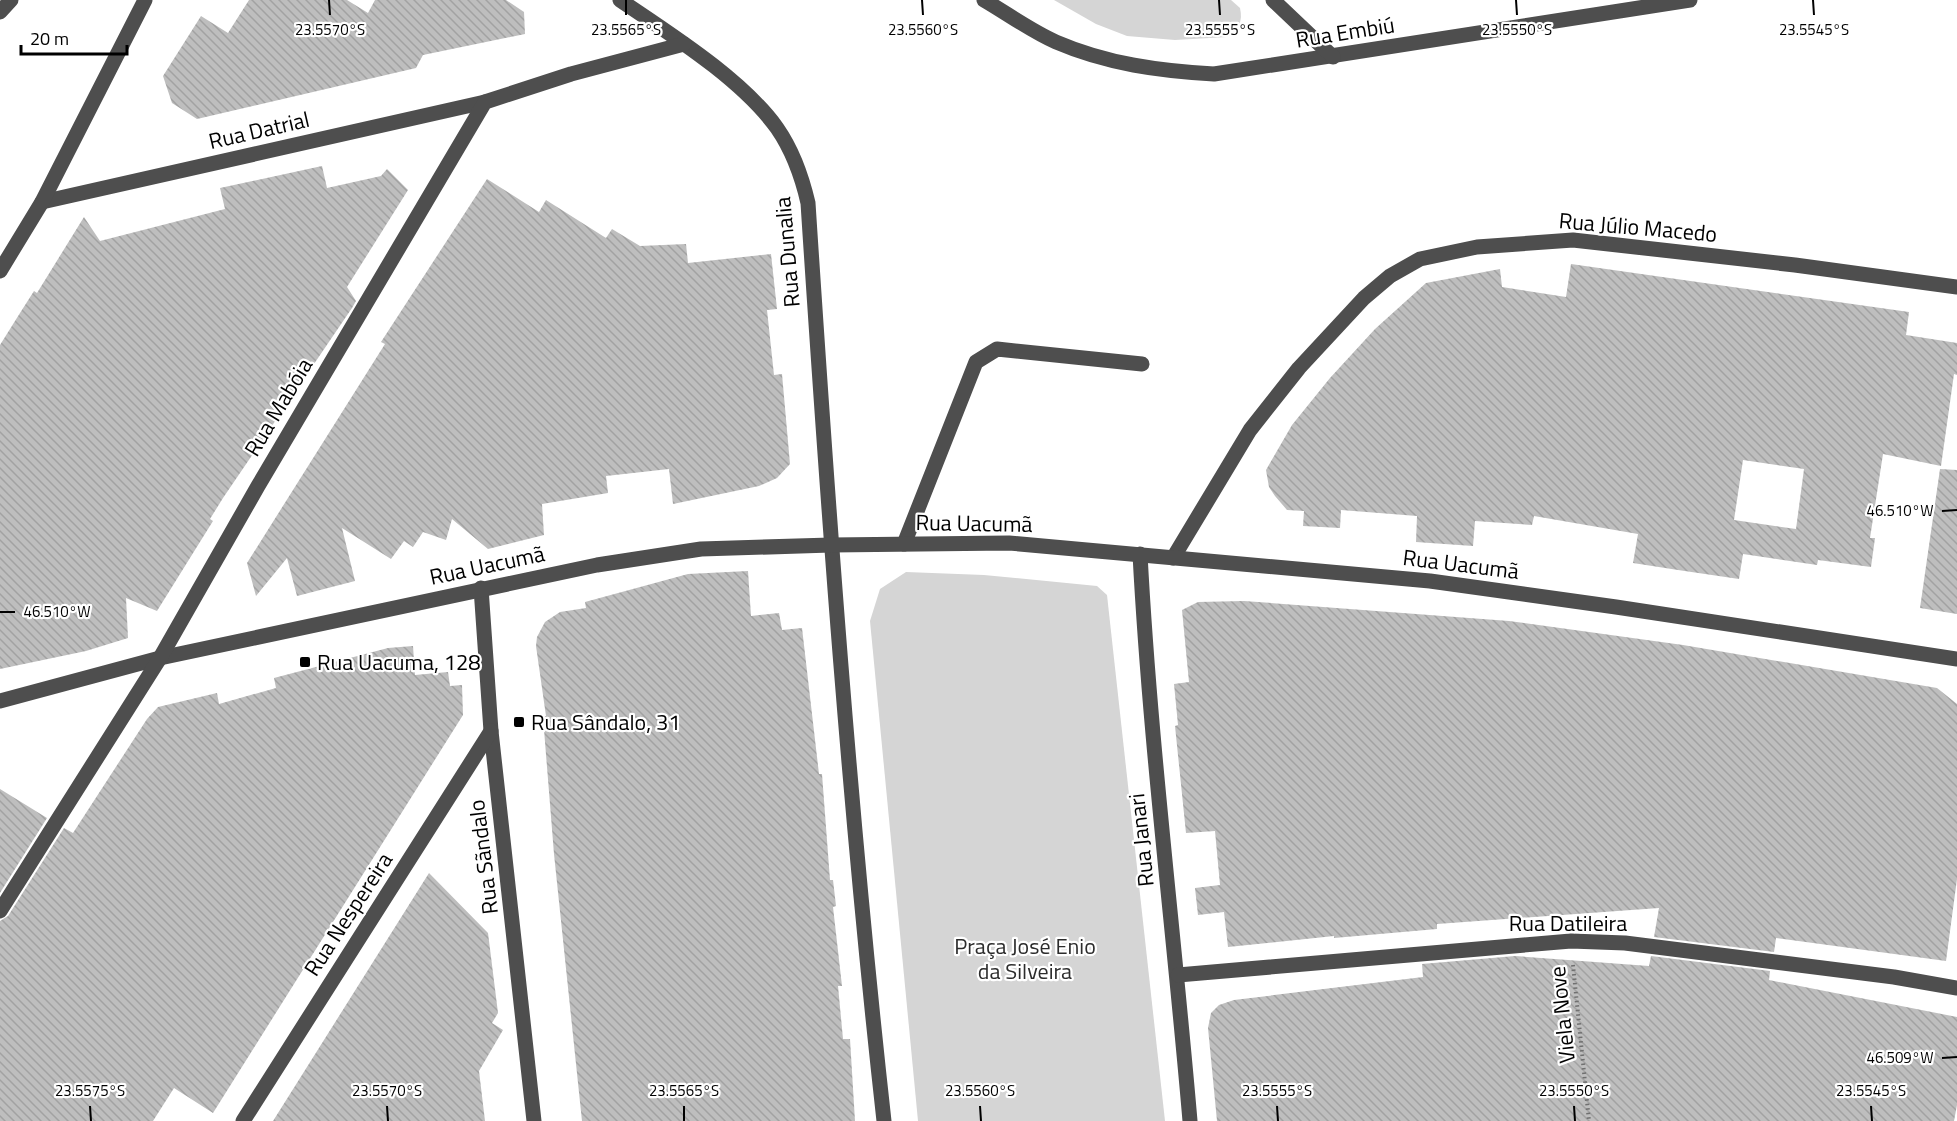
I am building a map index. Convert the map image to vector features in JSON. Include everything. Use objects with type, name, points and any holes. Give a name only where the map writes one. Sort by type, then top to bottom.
[{"type":"street","points":[[0,12],[11,0]]},
{"type":"street","points":[[0,271],[42,202],[145,0]]},
{"type":"street","name":"Rua Dunalia","points":[[621,0],[684,44],[746,94],[777,128],[801,172],[808,204],[831,545]]},
{"type":"street","name":"Rua Embiú","points":[[984,0],[1056,42],[1107,60],[1158,71],[1214,74],[1690,0]]},
{"type":"street","points":[[1273,0],[1333,57]]},
{"type":"street","points":[[485,102],[571,74],[684,44]]},
{"type":"street","name":"Rua Datrial","points":[[42,202],[485,102]]},
{"type":"street","name":"Rua Mabóia","points":[[0,911],[160,658],[258,486],[485,102]]},
{"type":"street","name":"Rua Júlio Macedo","points":[[1173,558],[1250,430],[1299,368],[1364,298],[1390,276],[1420,259],[1477,247],[1573,240],[1795,264],[1957,287]]},
{"type":"street","points":[[904,544],[976,362],[985,354],[997,349],[1142,364]]},
{"type":"street","name":"Rua Uacumã","points":[[0,701],[160,658],[597,565],[701,549],[831,545],[1009,543],[1430,581],[1957,659]]},
{"type":"street","points":[[831,545],[866,961],[884,1121]]},
{"type":"street","name":"Rua Janari","points":[[1140,554],[1147,688],[1178,975],[1190,1121]]},
{"type":"street","name":"Rua Sãndalo","points":[[481,588],[491,731],[534,1121]]},
{"type":"street","name":"Rua Nespereira","points":[[243,1121],[491,731]]},
{"type":"street","name":"Rua Datileira","points":[[1178,975],[1571,941],[1625,943],[1894,977],[1957,988]]},
{"type":"path","name":"Viela Nove","points":[[1571,941],[1589,1121]]},
{"type":"green space","points":[[1054,0],[1231,0],[1240,8],[1241,17],[1235,31],[1227,37],[1175,40],[1127,36],[1096,24]]},
{"type":"green space","name":"Praça José Enio da Silveira","points":[[906,572],[984,575],[1097,586],[1107,595],[1165,1121],[918,1121],[870,621],[880,589]]},
{"type":"building","points":[[249,0],[347,0],[368,13],[375,0],[506,0],[524,12],[525,34],[423,55],[416,68],[197,119],[172,103],[163,76],[201,16],[228,33]]},
{"type":"building","points":[[322,166],[327,188],[381,176],[387,169],[408,190],[347,287],[356,301],[352,308],[223,498],[210,519],[213,521],[157,611],[126,598],[128,638],[86,651],[0,669],[0,345],[34,291],[37,293],[84,217],[100,241],[225,209],[220,188]]},
{"type":"building","points":[[487,179],[539,212],[546,200],[606,238],[612,229],[640,246],[686,244],[688,263],[771,254],[777,309],[767,310],[774,375],[782,374],[790,464],[777,478],[759,486],[673,504],[669,469],[606,476],[608,493],[542,504],[544,535],[488,549],[452,519],[446,540],[423,532],[413,547],[404,541],[391,559],[342,528],[355,581],[297,596],[287,558],[256,596],[247,563],[385,344],[381,342]]},
{"type":"building","points":[[1571,264],[1909,312],[1906,335],[1957,343],[1957,375],[1954,374],[1941,466],[1883,454],[1870,538],[1875,538],[1871,567],[1818,560],[1817,565],[1743,554],[1739,579],[1633,563],[1638,534],[1534,516],[1532,525],[1475,521],[1473,546],[1416,542],[1417,516],[1341,510],[1340,528],[1303,526],[1304,511],[1287,510],[1269,487],[1266,470],[1292,425],[1330,378],[1375,329],[1426,283],[1500,269],[1502,287],[1566,297]],"holes":[[[1743,460],[1804,469],[1796,529],[1734,520]]]},
{"type":"building","points":[[1940,469],[1957,470],[1957,614],[1920,608]]},
{"type":"building","points":[[748,571],[751,616],[779,613],[782,630],[802,628],[819,774],[822,774],[830,880],[833,880],[836,906],[833,907],[842,986],[838,986],[843,1039],[850,1039],[855,1121],[582,1121],[554,854],[543,717],[546,716],[536,646],[537,637],[545,622],[560,612],[586,608],[585,602],[688,574]]},
{"type":"building","points":[[1244,601],[1509,621],[1683,645],[1937,688],[1957,704],[1957,879],[1946,961],[1776,938],[1774,952],[1654,937],[1659,908],[1437,924],[1437,929],[1334,938],[1334,936],[1228,947],[1224,912],[1198,915],[1195,888],[1220,885],[1215,831],[1186,833],[1175,726],[1178,725],[1174,684],[1189,682],[1182,610],[1198,602]]},
{"type":"building","points":[[413,646],[415,675],[448,672],[450,686],[462,685],[463,715],[213,1113],[174,1088],[153,1121],[0,1121],[0,921],[8,916],[64,828],[73,833],[147,719],[158,707],[217,693],[219,704],[276,688],[274,678],[388,648]]},
{"type":"building","points":[[0,789],[47,818],[0,893]]},
{"type":"building","points":[[429,873],[488,933],[498,1013],[492,1023],[503,1030],[479,1071],[485,1121],[273,1121]]},
{"type":"building","points":[[1515,956],[1649,966],[1651,956],[1770,971],[1769,980],[1957,1017],[1957,1105],[1954,1121],[1217,1121],[1208,1028],[1211,1013],[1219,1005],[1234,1000],[1423,977],[1422,964]]},
{"type":"place","name":"Rua Uacuma, 128","points":[[305,662]]},
{"type":"place","name":"Rua Sândalo, 31","points":[[519,722]]}]
